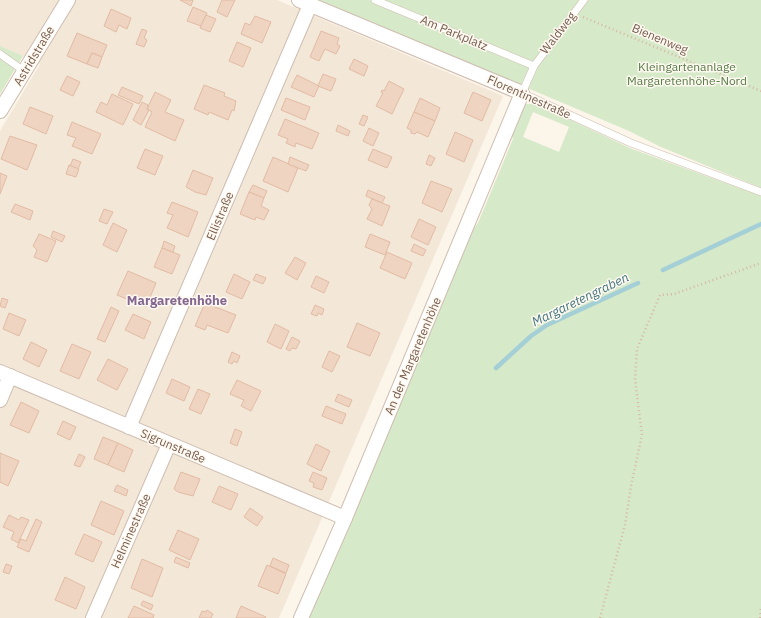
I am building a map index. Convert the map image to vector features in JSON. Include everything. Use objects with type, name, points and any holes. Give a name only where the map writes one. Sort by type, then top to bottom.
[{"type":"street","name":"Astridstraße","points":[[0,111],[68,0]]},
{"type":"street","name":"Florentinestraße","points":[[304,2],[522,93]]},
{"type":"street","name":"Ellistraße","points":[[129,427],[304,2]]},
{"type":"street","name":"An der Margaretenhöhe","points":[[301,618],[345,518],[522,93]]},
{"type":"street","name":"Sigrunstraße","points":[[5,374],[345,518]]},
{"type":"street","points":[[0,400],[5,374]]},
{"type":"street","name":"Helminestraße","points":[[93,618],[169,444]]},
{"type":"lane","name":"Am Parkplatz","points":[[375,0],[534,66]]},
{"type":"lane","name":"Waldweg","points":[[522,93],[534,66],[584,0]]},
{"type":"lane","points":[[0,54],[24,71]]},
{"type":"lane","name":"Florentinestraße","points":[[522,93],[631,143],[761,192]]},
{"type":"path","name":"Bienenweg","points":[[574,13],[761,91]]},
{"type":"path","points":[[600,618],[625,525],[630,486],[642,435],[635,379],[636,356],[637,349],[648,320],[660,295],[674,294],[761,263]]},
{"type":"path","points":[[760,618],[761,608]]},
{"type":"shaded area","points":[[0,0],[277,0],[503,96],[279,618],[0,618],[0,131],[40,64],[0,46]]},
{"type":"green space","name":"Kleingartenanlage Margaretenhöhe-Nord","points":[[319,0],[761,0],[761,188],[661,147],[629,131]]},
{"type":"green space","points":[[0,46],[23,56],[0,94]]},
{"type":"green space","points":[[524,104],[537,104],[632,149],[761,196],[761,618],[308,618],[465,239],[478,223],[513,139],[511,133]],"holes":[[[533,112],[569,127],[559,152],[523,137]]]},
{"type":"building","points":[[180,0],[193,0],[191,6]]},
{"type":"building","points":[[222,0],[235,0],[227,17],[217,12]]},
{"type":"building","points":[[193,7],[207,13],[201,26],[187,21]]},
{"type":"building","points":[[111,9],[131,18],[127,29],[119,25],[116,32],[104,26]]},
{"type":"building","points":[[206,15],[216,19],[210,32],[200,28]]},
{"type":"building","points":[[255,16],[271,22],[262,43],[241,34],[245,23],[250,25]]},
{"type":"building","points":[[142,29],[147,31],[144,38],[147,40],[144,47],[136,44]]},
{"type":"building","points":[[321,31],[339,38],[337,44],[340,46],[336,54],[325,49],[319,61],[310,57]]},
{"type":"building","points":[[77,33],[107,45],[102,57],[92,53],[87,64],[67,56]]},
{"type":"building","points":[[237,42],[251,48],[243,67],[229,61]]},
{"type":"building","points":[[92,53],[102,57],[98,68],[87,64]]},
{"type":"building","points":[[354,59],[368,66],[364,76],[349,69]]},
{"type":"building","points":[[323,74],[336,79],[331,91],[318,86]]},
{"type":"building","points":[[297,75],[319,86],[314,97],[291,87]]},
{"type":"building","points":[[67,76],[80,82],[73,96],[60,90]]},
{"type":"building","points":[[389,81],[404,89],[392,114],[376,106],[383,93],[381,92],[382,90],[384,91]]},
{"type":"building","points":[[204,85],[225,93],[224,96],[236,101],[234,111],[232,110],[228,120],[209,112],[208,115],[194,109]]},
{"type":"building","points":[[122,87],[143,96],[139,104],[118,95]]},
{"type":"building","points":[[155,92],[171,100],[165,112],[184,120],[175,141],[145,127],[152,112],[147,109]]},
{"type":"building","points":[[473,92],[491,100],[482,121],[464,113]]},
{"type":"building","points":[[112,94],[133,104],[123,125],[96,112],[101,102],[107,105]]},
{"type":"building","points":[[286,98],[310,107],[305,120],[281,110]]},
{"type":"building","points":[[420,98],[440,108],[435,121],[414,112]]},
{"type":"building","points":[[142,102],[148,105],[147,109],[149,110],[141,125],[133,120]]},
{"type":"building","points":[[30,107],[53,116],[46,134],[23,124]]},
{"type":"building","points":[[414,112],[435,121],[428,137],[417,132],[415,134],[411,133],[411,130],[407,128]]},
{"type":"building","points":[[363,115],[368,117],[364,126],[359,124]]},
{"type":"building","points":[[285,119],[319,133],[312,149],[296,143],[295,147],[286,143],[288,139],[278,135]]},
{"type":"building","points":[[72,122],[101,134],[92,154],[72,146],[76,138],[67,135]]},
{"type":"building","points":[[338,125],[350,131],[348,136],[336,131]]},
{"type":"building","points":[[369,128],[379,133],[373,146],[363,141]]},
{"type":"building","points":[[455,132],[473,140],[464,162],[446,154]]},
{"type":"building","points":[[10,136],[37,145],[27,170],[1,159]]},
{"type":"building","points":[[145,149],[163,156],[155,175],[137,168]]},
{"type":"building","points":[[373,149],[392,157],[387,168],[368,160]]},
{"type":"building","points":[[429,155],[435,158],[431,166],[426,164]]},
{"type":"building","points":[[273,157],[298,168],[288,192],[263,181]]},
{"type":"building","points":[[290,157],[309,165],[306,171],[288,164]]},
{"type":"building","points":[[73,159],[81,162],[78,169],[70,166]]},
{"type":"building","points":[[69,165],[79,169],[76,177],[66,174]]},
{"type":"building","points":[[193,170],[213,178],[206,195],[195,192],[186,187]]},
{"type":"building","points":[[0,173],[7,176],[0,194]]},
{"type":"building","points":[[431,181],[452,189],[442,212],[422,203]]},
{"type":"building","points":[[253,185],[267,191],[264,198],[249,192]]},
{"type":"building","points":[[368,190],[385,197],[382,203],[366,196]]},
{"type":"building","points":[[249,192],[264,198],[261,206],[269,210],[264,220],[256,217],[255,220],[240,214]]},
{"type":"building","points":[[372,199],[390,206],[382,226],[367,219],[372,209],[369,205]]},
{"type":"building","points":[[172,202],[198,212],[188,237],[167,228],[173,215],[167,213]]},
{"type":"building","points":[[15,204],[33,211],[30,220],[11,212]]},
{"type":"building","points":[[104,209],[113,212],[107,224],[99,221]]},
{"type":"building","points":[[419,219],[436,227],[428,245],[411,237]]},
{"type":"building","points":[[113,223],[127,230],[117,252],[103,245]]},
{"type":"building","points":[[53,231],[65,236],[62,242],[51,237]]},
{"type":"building","points":[[39,234],[56,241],[47,262],[34,257],[37,250],[33,246]]},
{"type":"building","points":[[370,234],[390,242],[385,255],[365,247]]},
{"type":"building","points":[[164,241],[175,246],[173,252],[162,248]]},
{"type":"building","points":[[414,244],[426,250],[423,256],[411,251]]},
{"type":"building","points":[[162,248],[180,255],[172,274],[154,267]]},
{"type":"building","points":[[387,252],[412,263],[405,279],[380,268]]},
{"type":"building","points":[[295,257],[306,263],[297,280],[285,273]]},
{"type":"building","points":[[128,271],[156,283],[146,307],[117,295]]},
{"type":"building","points":[[234,274],[250,282],[242,299],[226,292]]},
{"type":"building","points":[[256,274],[266,278],[263,284],[253,280]]},
{"type":"building","points":[[316,276],[329,282],[324,293],[311,287]]},
{"type":"building","points":[[2,298],[8,300],[5,308],[0,306]]},
{"type":"building","points":[[205,303],[236,315],[228,333],[207,325],[205,330],[195,326]]},
{"type":"building","points":[[315,305],[324,309],[322,315],[318,313],[317,316],[311,314]]},
{"type":"building","points":[[111,307],[119,311],[105,342],[97,339]]},
{"type":"building","points":[[9,313],[26,320],[19,336],[3,329]]},
{"type":"building","points":[[133,314],[151,322],[144,339],[125,330]]},
{"type":"building","points":[[357,323],[380,333],[370,356],[347,347]]},
{"type":"building","points":[[275,324],[289,331],[281,349],[267,342]]},
{"type":"building","points":[[292,337],[300,341],[296,349],[292,348],[290,351],[286,349]]},
{"type":"building","points":[[31,342],[47,350],[39,367],[23,359]]},
{"type":"building","points":[[72,344],[91,352],[79,379],[60,371]]},
{"type":"building","points":[[329,351],[340,356],[332,372],[322,367]]},
{"type":"building","points":[[232,352],[240,356],[237,363],[234,361],[232,364],[228,362]]},
{"type":"building","points":[[108,359],[128,369],[117,390],[97,380]]},
{"type":"building","points":[[172,379],[190,387],[184,401],[166,393]]},
{"type":"building","points":[[237,380],[261,391],[251,411],[241,406],[244,400],[230,394]]},
{"type":"building","points":[[198,389],[210,394],[201,414],[189,409]]},
{"type":"building","points":[[338,394],[352,400],[349,407],[335,401]]},
{"type":"building","points":[[21,402],[39,411],[29,433],[10,425]]},
{"type":"building","points":[[326,406],[346,414],[342,424],[322,416]]},
{"type":"building","points":[[63,421],[76,427],[70,440],[57,434]]},
{"type":"building","points":[[235,429],[242,432],[237,446],[230,443]]},
{"type":"building","points":[[103,437],[118,443],[108,465],[94,459]]},
{"type":"building","points":[[118,443],[133,450],[124,472],[108,465]]},
{"type":"building","points":[[316,444],[330,451],[321,471],[307,464]]},
{"type":"building","points":[[0,453],[19,461],[8,486],[0,482]]},
{"type":"building","points":[[79,454],[85,457],[80,467],[74,465]]},
{"type":"building","points":[[181,472],[200,479],[193,496],[178,492],[174,489]]},
{"type":"building","points":[[313,472],[327,478],[322,490],[313,487],[314,483],[309,481]]},
{"type":"building","points":[[117,485],[128,490],[126,496],[114,491]]},
{"type":"building","points":[[219,486],[238,494],[231,510],[212,502]]},
{"type":"building","points":[[101,501],[124,511],[114,535],[91,525]]},
{"type":"building","points":[[250,508],[263,517],[257,526],[244,517]]},
{"type":"building","points":[[9,515],[19,520],[21,517],[29,520],[18,543],[11,539],[14,532],[3,527]]},
{"type":"building","points":[[36,519],[42,522],[29,552],[17,547],[21,539],[26,541]]},
{"type":"building","points":[[178,530],[199,539],[190,560],[169,550]]},
{"type":"building","points":[[84,534],[102,542],[93,562],[75,554]]},
{"type":"building","points":[[176,557],[190,563],[188,568],[174,562]]},
{"type":"building","points":[[273,558],[289,565],[286,573],[270,566]]},
{"type":"building","points":[[142,559],[163,568],[152,597],[131,588]]},
{"type":"building","points":[[6,564],[12,566],[9,574],[3,572]]},
{"type":"building","points":[[267,565],[286,574],[278,594],[258,586]]},
{"type":"building","points":[[65,577],[85,587],[76,609],[55,600]]},
{"type":"building","points":[[143,601],[153,605],[151,610],[141,605]]},
{"type":"building","points":[[134,606],[154,615],[153,618],[128,618]]},
{"type":"building","points":[[241,606],[266,617],[236,618]]},
{"type":"building","points":[[207,610],[213,614],[211,618],[199,618],[202,611],[206,612]]},
{"type":"waterway","name":"Margaretengraben","points":[[663,270],[761,224]]},
{"type":"waterway","name":"Margaretengraben","points":[[496,368],[531,336],[547,325],[638,283]]},
{"type":"district","name":"Margaretenhöhe","points":[[177,300]]}]
